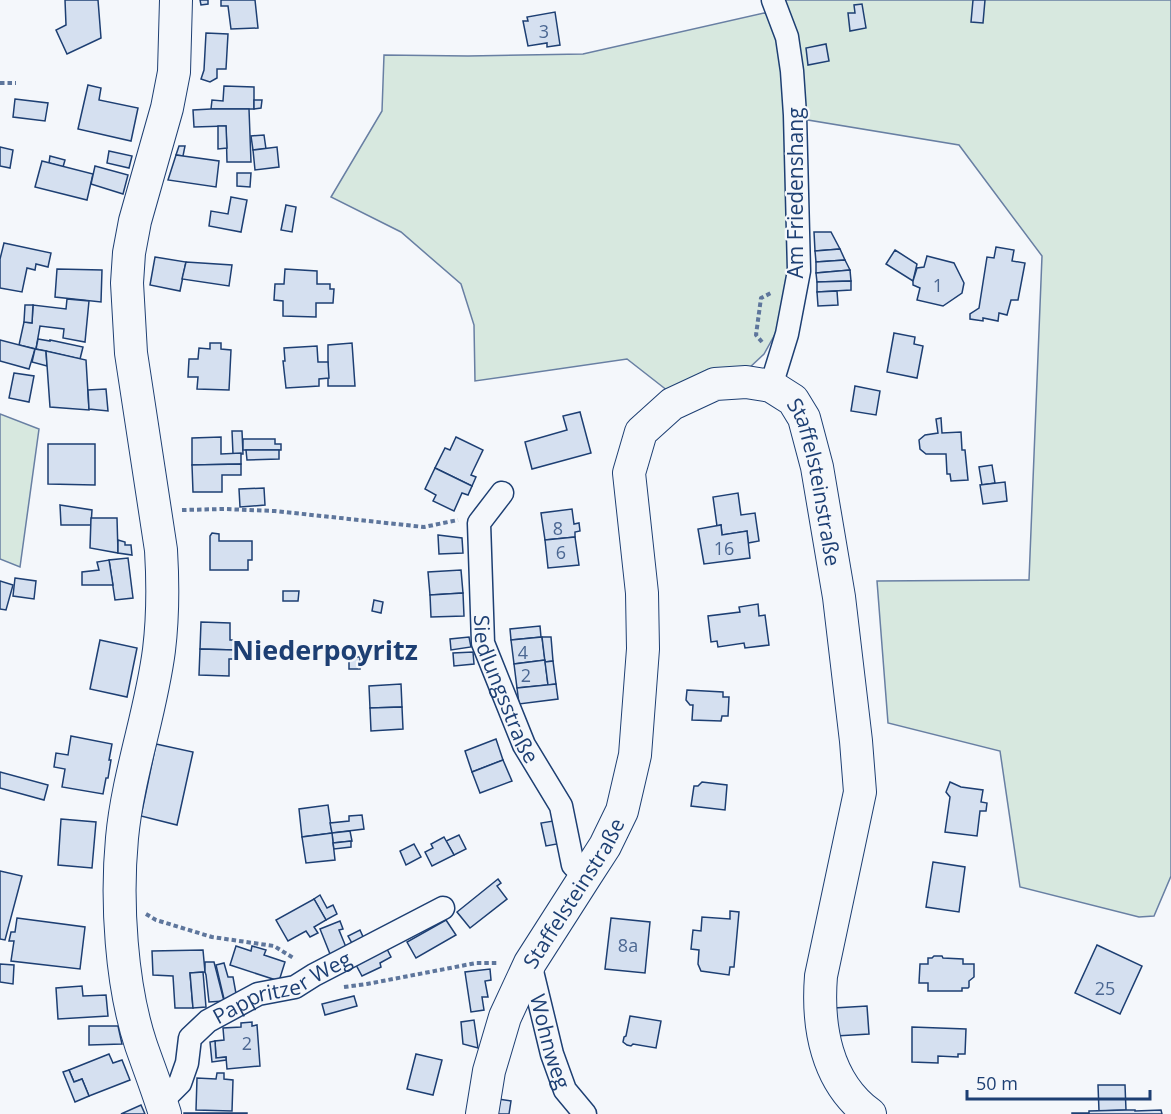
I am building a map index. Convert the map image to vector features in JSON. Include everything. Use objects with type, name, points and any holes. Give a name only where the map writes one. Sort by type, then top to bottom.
[{"type":"street","points":[[163,1107],[141,1044],[129,997],[122,941],[120,871],[127,800],[159,650],[163,581],[131,353],[127,283],[129,253],[135,221],[174,72],[176,0]]},
{"type":"street","name":"Am Friedenshang","points":[[771,386],[787,334],[799,271],[792,71],[786,37],[773,0]]},
{"type":"street","name":"Staffelsteinstraße","points":[[482,1114],[489,1071],[505,1017],[530,963],[605,846],[622,811],[635,755],[643,649],[642,593],[629,473],[641,432],[672,404],[715,384],[746,381],[771,386],[793,400],[804,418],[817,467],[839,597],[859,762],[860,792],[821,976],[819,1000],[825,1041],[839,1080],[850,1096],[870,1114]]},
{"type":"street","name":"Siedlungsstraße","points":[[502,493],[479,523],[483,643],[524,745],[561,806],[573,864],[585,877]]},
{"type":"street","name":"Pappritzer Weg","points":[[163,1107],[170,1093],[180,1083],[187,1064],[190,1038],[208,1021],[258,994],[295,987],[443,909]]},
{"type":"street","name":"Wohnweg","points":[[530,963],[552,1054],[565,1090],[585,1114]]},
{"type":"path","points":[[0,83],[16,83]]},
{"type":"path","points":[[175,510],[275,511],[424,527],[465,519]]},
{"type":"path","points":[[120,904],[138,908],[156,920],[212,937],[274,946],[302,964],[314,975]]},
{"type":"path","points":[[336,987],[368,984],[476,963],[530,963]]},
{"type":"shaded area","points":[[779,0],[1171,0],[1171,876],[1154,916],[1139,917],[1020,887],[1000,751],[888,723],[877,581],[1029,580],[1042,256],[959,145],[802,119]]},
{"type":"shaded area","points":[[764,13],[769,14],[779,39],[783,67],[791,270],[779,327],[764,354],[748,369],[668,391],[627,359],[475,381],[474,325],[461,284],[401,232],[331,197],[382,111],[384,55],[583,54]]},
{"type":"shaded area","points":[[0,414],[39,429],[20,567],[0,559]]},
{"type":"building","points":[[65,0],[98,0],[101,38],[67,54],[56,30],[66,25]]},
{"type":"building","points":[[200,0],[208,0],[208,4],[201,5]]},
{"type":"building","points":[[221,0],[255,0],[258,28],[231,29],[228,6],[221,6]]},
{"type":"building","points":[[973,0],[985,0],[983,23],[971,22]]},
{"type":"building","points":[[862,4],[866,28],[850,31],[848,13],[855,13],[854,5]]},
{"type":"building","points":[[555,12],[560,45],[547,47],[547,43],[528,46],[523,21],[528,21],[527,17]]},
{"type":"building","points":[[206,33],[228,34],[226,69],[217,69],[217,78],[210,82],[201,79],[204,70]]},
{"type":"building","points":[[826,44],[829,61],[808,65],[806,48]]},
{"type":"building","points":[[88,85],[101,88],[99,100],[138,108],[131,141],[78,129]]},
{"type":"building","points":[[224,86],[254,87],[254,109],[211,109],[212,100],[223,101]]},
{"type":"building","points":[[15,99],[48,103],[45,121],[13,117]]},
{"type":"building","points":[[254,100],[262,100],[261,108],[254,109]]},
{"type":"building","points":[[249,109],[251,162],[227,162],[226,126],[194,127],[193,110]]},
{"type":"building","points":[[218,126],[226,126],[227,148],[218,149]]},
{"type":"building","points":[[264,135],[266,149],[253,150],[251,136]]},
{"type":"building","points":[[179,146],[185,146],[183,156],[176,155]]},
{"type":"building","points":[[0,147],[13,150],[10,168],[0,166]]},
{"type":"building","points":[[277,147],[279,167],[255,170],[253,150]]},
{"type":"building","points":[[109,151],[132,156],[129,168],[107,163]]},
{"type":"building","points":[[176,155],[219,161],[216,187],[168,180]]},
{"type":"building","points":[[50,156],[65,160],[63,167],[49,163]]},
{"type":"building","points":[[42,161],[93,174],[87,200],[35,187]]},
{"type":"building","points":[[95,166],[128,175],[123,194],[91,184]]},
{"type":"building","points":[[237,173],[251,173],[250,187],[237,186]]},
{"type":"building","points":[[231,197],[247,200],[241,232],[209,226],[211,211],[228,214]]},
{"type":"building","points":[[286,205],[296,207],[292,232],[281,230]]},
{"type":"building","points":[[814,232],[831,232],[840,249],[815,251]]},
{"type":"building","points":[[4,243],[51,253],[48,267],[36,264],[35,270],[27,268],[22,292],[0,288],[0,259]]},
{"type":"building","points":[[996,247],[1014,250],[1012,261],[1025,263],[1018,300],[1011,300],[1007,315],[999,313],[998,321],[983,318],[983,321],[970,319],[970,314],[979,308],[987,257],[994,258]]},
{"type":"building","points":[[840,249],[845,260],[816,262],[815,251]]},
{"type":"building","points":[[895,250],[917,264],[913,281],[886,264]]},
{"type":"building","points":[[927,256],[954,263],[964,283],[962,293],[943,306],[917,300],[920,288],[913,285],[913,281],[917,268],[924,267]]},
{"type":"building","points":[[155,257],[186,262],[180,291],[150,285]]},
{"type":"building","points":[[845,260],[850,270],[816,273],[816,262]]},
{"type":"building","points":[[186,262],[232,265],[229,286],[182,279]]},
{"type":"building","points":[[57,269],[102,270],[101,302],[55,297]]},
{"type":"building","points":[[285,269],[317,271],[317,284],[330,284],[330,289],[334,289],[333,303],[316,303],[316,317],[283,316],[283,301],[274,300],[275,284],[284,284]]},
{"type":"building","points":[[850,270],[851,281],[817,282],[816,273]]},
{"type":"building","points":[[851,281],[851,290],[817,292],[817,282]]},
{"type":"building","points":[[837,291],[838,305],[818,306],[817,292]]},
{"type":"building","points":[[67,299],[89,301],[85,342],[63,338],[64,329],[40,326],[36,349],[19,345],[24,322],[32,323],[33,305],[66,309]]},
{"type":"building","points":[[25,305],[33,305],[32,323],[24,322]]},
{"type":"building","points":[[894,333],[915,337],[914,344],[923,346],[917,378],[887,372]]},
{"type":"building","points":[[38,339],[83,347],[80,359],[36,349]]},
{"type":"building","points":[[0,340],[35,349],[29,369],[0,361]]},
{"type":"building","points":[[210,343],[221,343],[221,349],[231,350],[229,390],[197,389],[198,377],[188,377],[189,359],[198,359],[199,348],[210,349]]},
{"type":"building","points":[[352,343],[355,386],[328,386],[328,345]]},
{"type":"building","points":[[317,346],[318,362],[328,362],[329,378],[319,379],[319,386],[286,388],[284,348]]},
{"type":"building","points":[[35,349],[46,351],[47,366],[32,362]]},
{"type":"building","points":[[46,351],[86,360],[89,410],[50,407]]},
{"type":"building","points":[[14,373],[34,376],[29,402],[9,398]]},
{"type":"building","points":[[855,386],[880,391],[876,415],[851,411]]},
{"type":"building","points":[[106,389],[108,411],[89,409],[88,390]]},
{"type":"building","points":[[580,412],[591,453],[532,469],[525,442],[567,430],[563,416]]},
{"type":"building","points":[[941,418],[942,433],[961,432],[968,480],[951,481],[950,474],[947,474],[946,454],[926,454],[920,449],[919,440],[925,435],[938,433],[936,419]]},
{"type":"building","points":[[232,431],[242,431],[243,454],[233,454]]},
{"type":"building","points":[[221,437],[221,454],[241,453],[241,464],[192,465],[192,438]]},
{"type":"building","points":[[456,437],[483,450],[471,475],[476,477],[472,486],[435,468],[445,448],[450,450]]},
{"type":"building","points":[[243,439],[275,439],[275,444],[281,444],[281,450],[243,450]]},
{"type":"building","points":[[48,444],[95,444],[95,485],[48,484]]},
{"type":"building","points":[[246,450],[279,450],[279,459],[247,460]]},
{"type":"building","points":[[241,464],[241,475],[222,475],[222,492],[193,492],[192,465]]},
{"type":"building","points":[[992,465],[995,483],[982,485],[979,467]]},
{"type":"building","points":[[435,468],[472,486],[468,495],[462,493],[454,511],[433,501],[436,495],[425,489]]},
{"type":"building","points":[[1005,482],[1007,501],[983,504],[980,485]]},
{"type":"building","points":[[264,488],[265,505],[240,507],[239,489]]},
{"type":"building","points":[[738,493],[741,515],[755,513],[759,541],[748,543],[747,531],[722,535],[721,525],[717,526],[713,497]]},
{"type":"building","points":[[60,505],[92,510],[91,525],[61,525]]},
{"type":"building","points":[[572,509],[574,524],[579,523],[580,531],[575,532],[575,537],[545,540],[541,513]]},
{"type":"building","points":[[91,518],[117,518],[118,553],[90,548]]},
{"type":"building","points":[[721,525],[722,535],[747,531],[750,558],[704,564],[698,529]]},
{"type":"building","points":[[212,533],[219,534],[219,541],[252,541],[252,560],[248,560],[248,570],[210,570],[210,536]]},
{"type":"building","points":[[438,535],[462,538],[463,553],[439,554]]},
{"type":"building","points":[[575,537],[579,565],[548,568],[545,540]]},
{"type":"building","points":[[118,540],[125,542],[125,545],[131,545],[132,555],[118,553]]},
{"type":"building","points":[[128,558],[133,598],[115,600],[109,560]]},
{"type":"building","points":[[109,560],[113,585],[82,585],[82,572],[99,570],[97,562]]},
{"type":"building","points":[[461,570],[463,593],[430,595],[428,572]]},
{"type":"building","points":[[15,578],[36,581],[34,599],[13,596]]},
{"type":"building","points":[[0,581],[13,585],[6,610],[0,609]]},
{"type":"building","points":[[283,591],[299,591],[298,601],[283,601]]},
{"type":"building","points":[[463,593],[464,616],[431,617],[430,595]]},
{"type":"building","points":[[374,600],[383,602],[381,613],[372,611]]},
{"type":"building","points":[[758,604],[759,616],[765,615],[769,645],[745,648],[744,643],[718,647],[717,641],[711,642],[708,616],[740,612],[739,607]]},
{"type":"building","points":[[201,622],[230,623],[230,640],[236,640],[235,650],[200,649]]},
{"type":"building","points":[[540,626],[541,637],[511,640],[510,629]]},
{"type":"building","points":[[469,637],[471,647],[451,650],[450,639]]},
{"type":"building","points":[[542,637],[545,660],[514,664],[511,640]]},
{"type":"building","points":[[542,637],[551,637],[553,661],[545,662]]},
{"type":"building","points":[[100,640],[137,648],[127,697],[90,689]]},
{"type":"building","points":[[200,649],[235,650],[235,659],[229,659],[229,676],[199,675]]},
{"type":"building","points":[[473,652],[474,664],[454,666],[453,653]]},
{"type":"building","points":[[349,657],[360,657],[360,669],[349,669]]},
{"type":"building","points":[[545,660],[548,685],[517,688],[514,664]]},
{"type":"building","points":[[553,661],[556,684],[548,685],[545,662]]},
{"type":"building","points":[[401,684],[402,707],[370,708],[369,686]]},
{"type":"building","points":[[556,684],[558,699],[519,704],[517,688]]},
{"type":"building","points":[[687,690],[723,692],[723,697],[729,697],[728,716],[722,716],[721,721],[692,720],[693,705],[686,700]]},
{"type":"building","points":[[402,707],[403,729],[371,731],[370,708]]},
{"type":"building","points":[[71,736],[112,744],[108,778],[106,778],[103,794],[62,787],[65,769],[54,767],[56,753],[68,755]]},
{"type":"building","points":[[496,739],[503,760],[472,772],[465,751]]},
{"type":"building","points":[[156,744],[193,752],[177,825],[141,816]]},
{"type":"building","points":[[503,760],[512,781],[480,793],[472,772]]},
{"type":"building","points":[[0,772],[48,785],[44,800],[0,788]]},
{"type":"building","points":[[702,782],[727,785],[725,810],[691,806],[694,786]]},
{"type":"building","points":[[950,782],[961,787],[983,790],[981,802],[987,803],[986,811],[980,811],[977,836],[945,832],[950,797],[946,792]]},
{"type":"building","points":[[328,805],[332,833],[302,837],[299,809]]},
{"type":"building","points":[[362,815],[364,829],[332,833],[330,823],[349,821],[349,816]]},
{"type":"building","points":[[61,819],[96,822],[92,868],[58,865]]},
{"type":"building","points":[[553,821],[557,844],[546,846],[541,823]]},
{"type":"building","points":[[350,831],[352,841],[333,843],[332,833]]},
{"type":"building","points":[[332,833],[335,860],[306,863],[302,837]]},
{"type":"building","points":[[459,835],[466,849],[454,855],[446,841]]},
{"type":"building","points":[[444,837],[454,855],[432,866],[425,852],[433,848],[431,844]]},
{"type":"building","points":[[351,841],[351,847],[334,849],[333,843]]},
{"type":"building","points":[[414,844],[421,857],[406,865],[400,851]]},
{"type":"building","points":[[933,862],[965,867],[959,912],[926,907]]},
{"type":"building","points":[[0,871],[22,876],[5,940],[0,939]]},
{"type":"building","points":[[498,879],[501,883],[497,886],[507,899],[470,928],[457,912]]},
{"type":"building","points":[[320,895],[327,908],[333,905],[337,914],[326,920],[314,899]]},
{"type":"building","points":[[314,899],[326,920],[314,927],[318,933],[310,937],[306,931],[288,941],[276,920]]},
{"type":"building","points":[[730,911],[739,912],[734,967],[730,967],[729,975],[701,971],[698,964],[699,950],[691,949],[693,930],[701,931],[702,917],[730,919]]},
{"type":"building","points":[[17,918],[85,927],[80,969],[11,961],[14,941],[9,941],[11,932],[15,932]]},
{"type":"building","points":[[611,918],[650,922],[645,973],[605,969]]},
{"type":"building","points":[[446,920],[456,935],[416,958],[407,942]]},
{"type":"building","points":[[340,921],[343,929],[339,930],[348,952],[332,959],[320,929]]},
{"type":"building","points":[[360,930],[364,939],[353,945],[348,936]]},
{"type":"building","points":[[1097,945],[1142,966],[1120,1014],[1075,993]]},
{"type":"building","points":[[236,946],[251,951],[252,946],[266,950],[264,955],[285,962],[279,981],[230,965]]},
{"type":"building","points":[[386,947],[391,957],[380,963],[381,967],[362,976],[355,963]]},
{"type":"building","points":[[203,950],[205,972],[190,973],[193,1008],[175,1008],[173,976],[153,975],[152,951]]},
{"type":"building","points":[[934,956],[963,959],[963,964],[974,964],[974,977],[969,981],[969,987],[962,988],[962,991],[928,991],[928,983],[919,983],[920,964],[928,964],[928,958]]},
{"type":"building","points":[[205,962],[214,962],[224,1001],[209,1002]]},
{"type":"building","points":[[224,963],[228,977],[233,977],[237,999],[224,999],[216,965]]},
{"type":"building","points":[[0,964],[14,965],[13,984],[0,982]]},
{"type":"building","points":[[490,969],[491,980],[485,981],[488,997],[482,997],[484,1010],[471,1012],[465,972]]},
{"type":"building","points":[[203,972],[206,1007],[193,1008],[190,973]]},
{"type":"building","points":[[82,986],[83,996],[106,995],[108,1016],[58,1019],[56,988]]},
{"type":"building","points":[[354,996],[357,1006],[325,1015],[322,1004]]},
{"type":"building","points":[[867,1006],[869,1034],[836,1036],[834,1008]]},
{"type":"building","points":[[630,1016],[661,1021],[656,1048],[633,1044],[631,1046],[623,1042]]},
{"type":"building","points":[[474,1020],[478,1048],[463,1044],[461,1022]]},
{"type":"building","points":[[252,1022],[252,1026],[257,1025],[260,1066],[227,1069],[226,1057],[216,1058],[215,1041],[224,1040],[223,1028],[241,1027],[241,1023]]},
{"type":"building","points":[[89,1026],[118,1026],[122,1044],[89,1045]]},
{"type":"building","points":[[912,1027],[966,1029],[965,1054],[958,1054],[958,1057],[938,1056],[938,1063],[912,1062]]},
{"type":"building","points":[[215,1041],[216,1058],[226,1057],[226,1060],[212,1062],[210,1042]]},
{"type":"building","points":[[109,1054],[113,1063],[122,1060],[130,1080],[89,1096],[82,1079],[74,1082],[69,1070]]},
{"type":"building","points":[[416,1054],[442,1060],[433,1095],[407,1089]]},
{"type":"building","points":[[69,1070],[74,1082],[82,1079],[89,1096],[75,1102],[63,1072]]},
{"type":"building","points":[[217,1073],[224,1073],[224,1079],[233,1080],[232,1111],[196,1110],[197,1078],[216,1079]]},
{"type":"building","points":[[1098,1085],[1125,1085],[1126,1110],[1099,1111]]},
{"type":"building","points":[[498,1099],[511,1101],[509,1114],[496,1114]]},
{"type":"building","points":[[141,1105],[145,1114],[121,1114]]},
{"type":"building","points":[[1161,1110],[1162,1114],[1072,1114],[1089,1113],[1089,1111]]},
{"type":"building","points":[[247,1113],[247,1114],[184,1114]]},
{"type":"district","name":"Niederpoyritz","points":[[325,649]]}]
